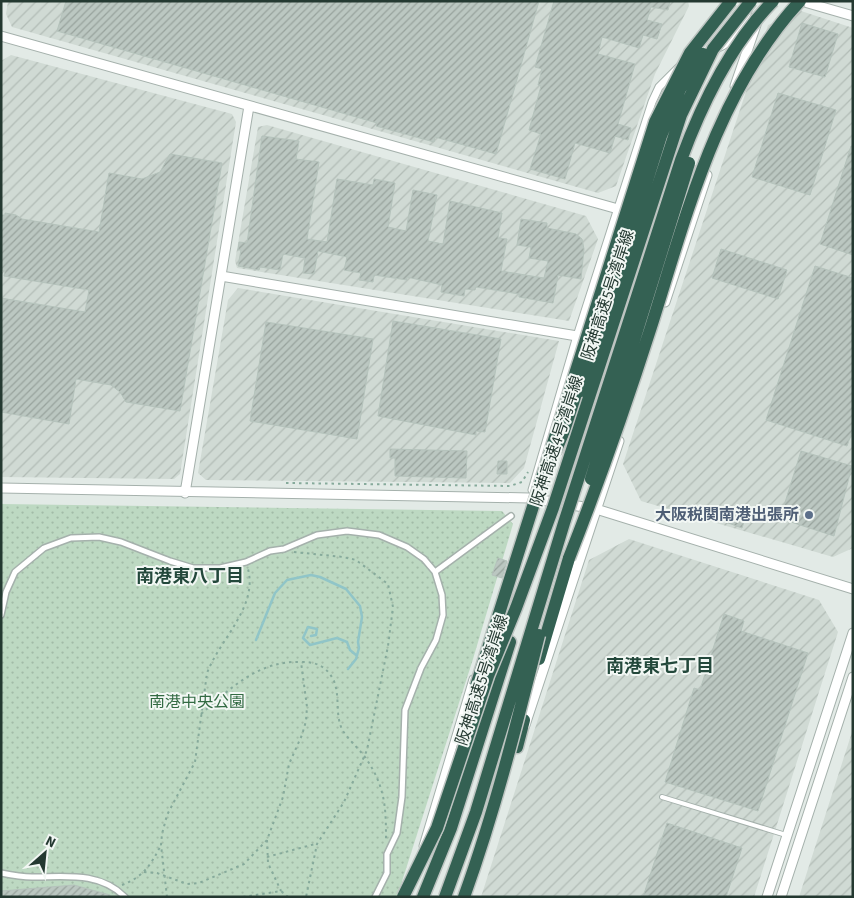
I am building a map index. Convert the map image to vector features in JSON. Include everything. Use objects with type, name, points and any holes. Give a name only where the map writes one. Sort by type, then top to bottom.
[{"type":"highway","points":[[409,897],[449,774],[534,495],[655,122],[690,53],[731,1]]},
{"type":"highway","name":"阪神高速4号湾岸線","points":[[403,897],[437,828],[480,698],[553,508],[681,115],[713,48],[751,1]]},
{"type":"highway","points":[[534,495],[581,391],[648,174],[672,109],[696,61],[719,34],[756,1]]},
{"type":"highway","name":"阪神高速5号湾岸線","points":[[423,897],[451,828],[676,139],[694,92],[716,50],[741,16],[756,1]]},
{"type":"highway","name":"阪神高速5号湾岸線","points":[[445,897],[476,812],[567,514],[681,160],[706,101],[741,40],[773,1]]},
{"type":"highway","points":[[464,897],[483,840],[519,717],[550,586],[568,524],[684,162],[709,102],[731,62],[757,25],[778,1]]},
{"type":"highway","points":[[569,558],[595,491],[686,216],[716,136],[729,106],[758,56],[801,1]]},
{"type":"highway","points":[[517,747],[545,636],[588,487],[680,194],[706,101]]},
{"type":"street","points":[[509,562],[534,495],[577,336],[652,102],[659,87],[678,66],[728,43],[742,26],[751,1]]},
{"type":"street","points":[[469,897],[764,1]]},
{"type":"street","points":[[801,1],[853,16]]},
{"type":"street","points":[[1,36],[618,210]]},
{"type":"street","points":[[185,493],[249,106]]},
{"type":"street","points":[[221,276],[577,336]]},
{"type":"street","points":[[4,490],[534,495],[596,509],[853,589]]},
{"type":"street","points":[[435,572],[511,516]]},
{"type":"street","points":[[1,615],[6,592],[15,572],[44,548],[71,538],[99,537],[121,542],[193,568],[220,568],[246,562],[270,551],[284,549],[318,535],[347,531],[379,535],[408,547],[424,559],[435,572],[442,595],[444,615],[436,640],[421,668],[405,710],[402,797],[397,833],[387,854],[387,873],[374,897]]},
{"type":"street","points":[[409,897],[504,579]]},
{"type":"street","points":[[767,897],[853,633]]},
{"type":"street","points":[[781,897],[853,677]]},
{"type":"street","points":[[1,873],[30,878],[75,876],[96,880],[124,897]]},
{"type":"lane","points":[[662,797],[786,835]]},
{"type":"path","points":[[286,483],[510,486],[522,482],[529,471]]},
{"type":"path","points":[[284,549],[298,554],[343,556],[356,560],[388,584],[393,607],[388,646],[365,758],[344,802],[317,844],[306,897]]},
{"type":"path","points":[[167,897],[161,845],[167,815],[195,762],[207,673],[212,659],[241,614],[248,596],[251,582],[246,562]]},
{"type":"path","points":[[202,714],[231,688],[254,671],[282,662],[317,662],[334,680],[339,718],[343,730],[365,758],[385,799],[387,854]]},
{"type":"path","points":[[288,897],[281,891],[271,873],[267,857],[267,840],[283,796],[289,764],[306,721],[307,707],[301,662]]},
{"type":"path","points":[[144,872],[151,871],[186,884],[199,883],[244,864],[267,840]]},
{"type":"path","points":[[267,857],[317,844]]},
{"type":"path","points":[[113,889],[134,880],[144,872],[161,845]]},
{"type":"path","points":[[243,897],[281,891]]},
{"type":"shaded area","points":[[8,1],[688,1],[689,6],[655,74],[616,186],[598,193],[12,27],[6,14]]},
{"type":"shaded area","points":[[801,11],[853,28],[853,548],[833,557],[641,501],[623,464],[768,25]]},
{"type":"shaded area","points":[[11,55],[232,114],[236,122],[180,474],[174,479],[1,477],[1,61]]},
{"type":"shaded area","points":[[267,125],[586,216],[598,239],[569,321],[237,268],[235,261],[258,127]]},
{"type":"shaded area","points":[[238,288],[559,341],[524,468],[510,483],[206,480],[198,473],[228,300]]},
{"type":"shaded area","points":[[629,539],[819,600],[838,632],[754,897],[481,897],[589,560]]},
{"type":"shaded area","points":[[853,729],[853,897],[799,897]]},
{"type":"green space","name":"南港中央公園","points":[[1,504],[502,511],[513,524],[473,659],[397,897],[1,897]]},
{"type":"building","points":[[66,1],[539,1],[496,154],[435,137],[434,142],[376,126],[377,123],[57,31]]},
{"type":"building","points":[[554,1],[670,1],[668,10],[651,7],[647,20],[662,24],[657,39],[643,35],[639,48],[602,37],[598,54],[635,64],[618,124],[631,128],[628,140],[615,136],[610,153],[575,143],[565,179],[530,169],[541,134],[529,130],[541,86],[538,85],[542,69],[535,67]]},
{"type":"building","points":[[802,23],[838,34],[825,77],[789,67]]},
{"type":"building","points":[[778,93],[836,110],[810,195],[752,177]]},
{"type":"building","points":[[262,136],[299,141],[296,159],[319,162],[307,239],[327,242],[337,179],[373,185],[374,179],[395,183],[388,227],[406,231],[413,190],[437,195],[428,241],[443,244],[450,201],[502,213],[498,238],[507,239],[501,271],[544,278],[548,261],[529,258],[531,247],[517,245],[521,219],[547,223],[547,228],[576,234],[582,239],[584,249],[581,279],[558,275],[553,303],[519,297],[519,294],[476,287],[475,290],[465,289],[464,296],[441,292],[442,285],[407,277],[407,280],[374,275],[373,282],[359,280],[361,273],[344,270],[347,257],[318,251],[314,274],[303,273],[305,258],[283,254],[280,270],[260,267],[259,270],[238,266],[241,250],[238,250],[239,242],[247,243]]},
{"type":"building","points":[[851,146],[853,146],[853,255],[820,244]]},
{"type":"building","points":[[170,154],[222,163],[180,411],[126,402],[120,392],[111,385],[76,379],[69,424],[1,412],[1,298],[85,312],[89,290],[4,276],[5,271],[1,270],[1,215],[5,215],[5,213],[16,215],[22,219],[99,232],[109,173],[142,179],[160,172]]},
{"type":"building","points":[[721,249],[787,270],[778,299],[712,278]]},
{"type":"building","points":[[815,266],[853,278],[853,429],[847,446],[766,420]]},
{"type":"building","points":[[393,321],[501,339],[485,432],[476,431],[476,435],[378,416]]},
{"type":"building","points":[[266,322],[373,339],[357,439],[250,421]]},
{"type":"building","points":[[390,449],[467,451],[466,478],[395,476],[395,458],[390,458]]},
{"type":"building","points":[[801,451],[852,466],[834,536],[791,522],[794,513],[783,509]]},
{"type":"building","points":[[498,461],[507,461],[507,474],[497,474]]},
{"type":"building","points":[[729,506],[747,513],[742,528],[723,521]]},
{"type":"building","points":[[498,558],[507,561],[502,578],[492,575]]},
{"type":"building","points":[[724,614],[744,621],[741,631],[808,653],[758,811],[665,782],[694,688],[700,690]]},
{"type":"building","points":[[667,823],[742,848],[726,897],[643,897]]},
{"type":"building","points":[[74,885],[110,895],[110,897],[1,897],[1,891]]},
{"type":"waterway","points":[[256,640],[275,593],[287,580],[311,575],[320,577],[346,589],[360,606],[362,617],[358,642],[359,648],[356,659],[348,669]]},
{"type":"waterway","points":[[311,636],[316,635],[317,629],[308,627],[303,638],[310,645],[337,638],[347,642],[350,650],[356,655]]},
{"type":"place","name":"大阪税関南港出張所","points":[[809,515]]},
{"type":"district","name":"南港東八丁目","points":[[190,576]]},
{"type":"district","name":"南港東七丁目","points":[[660,666]]}]
